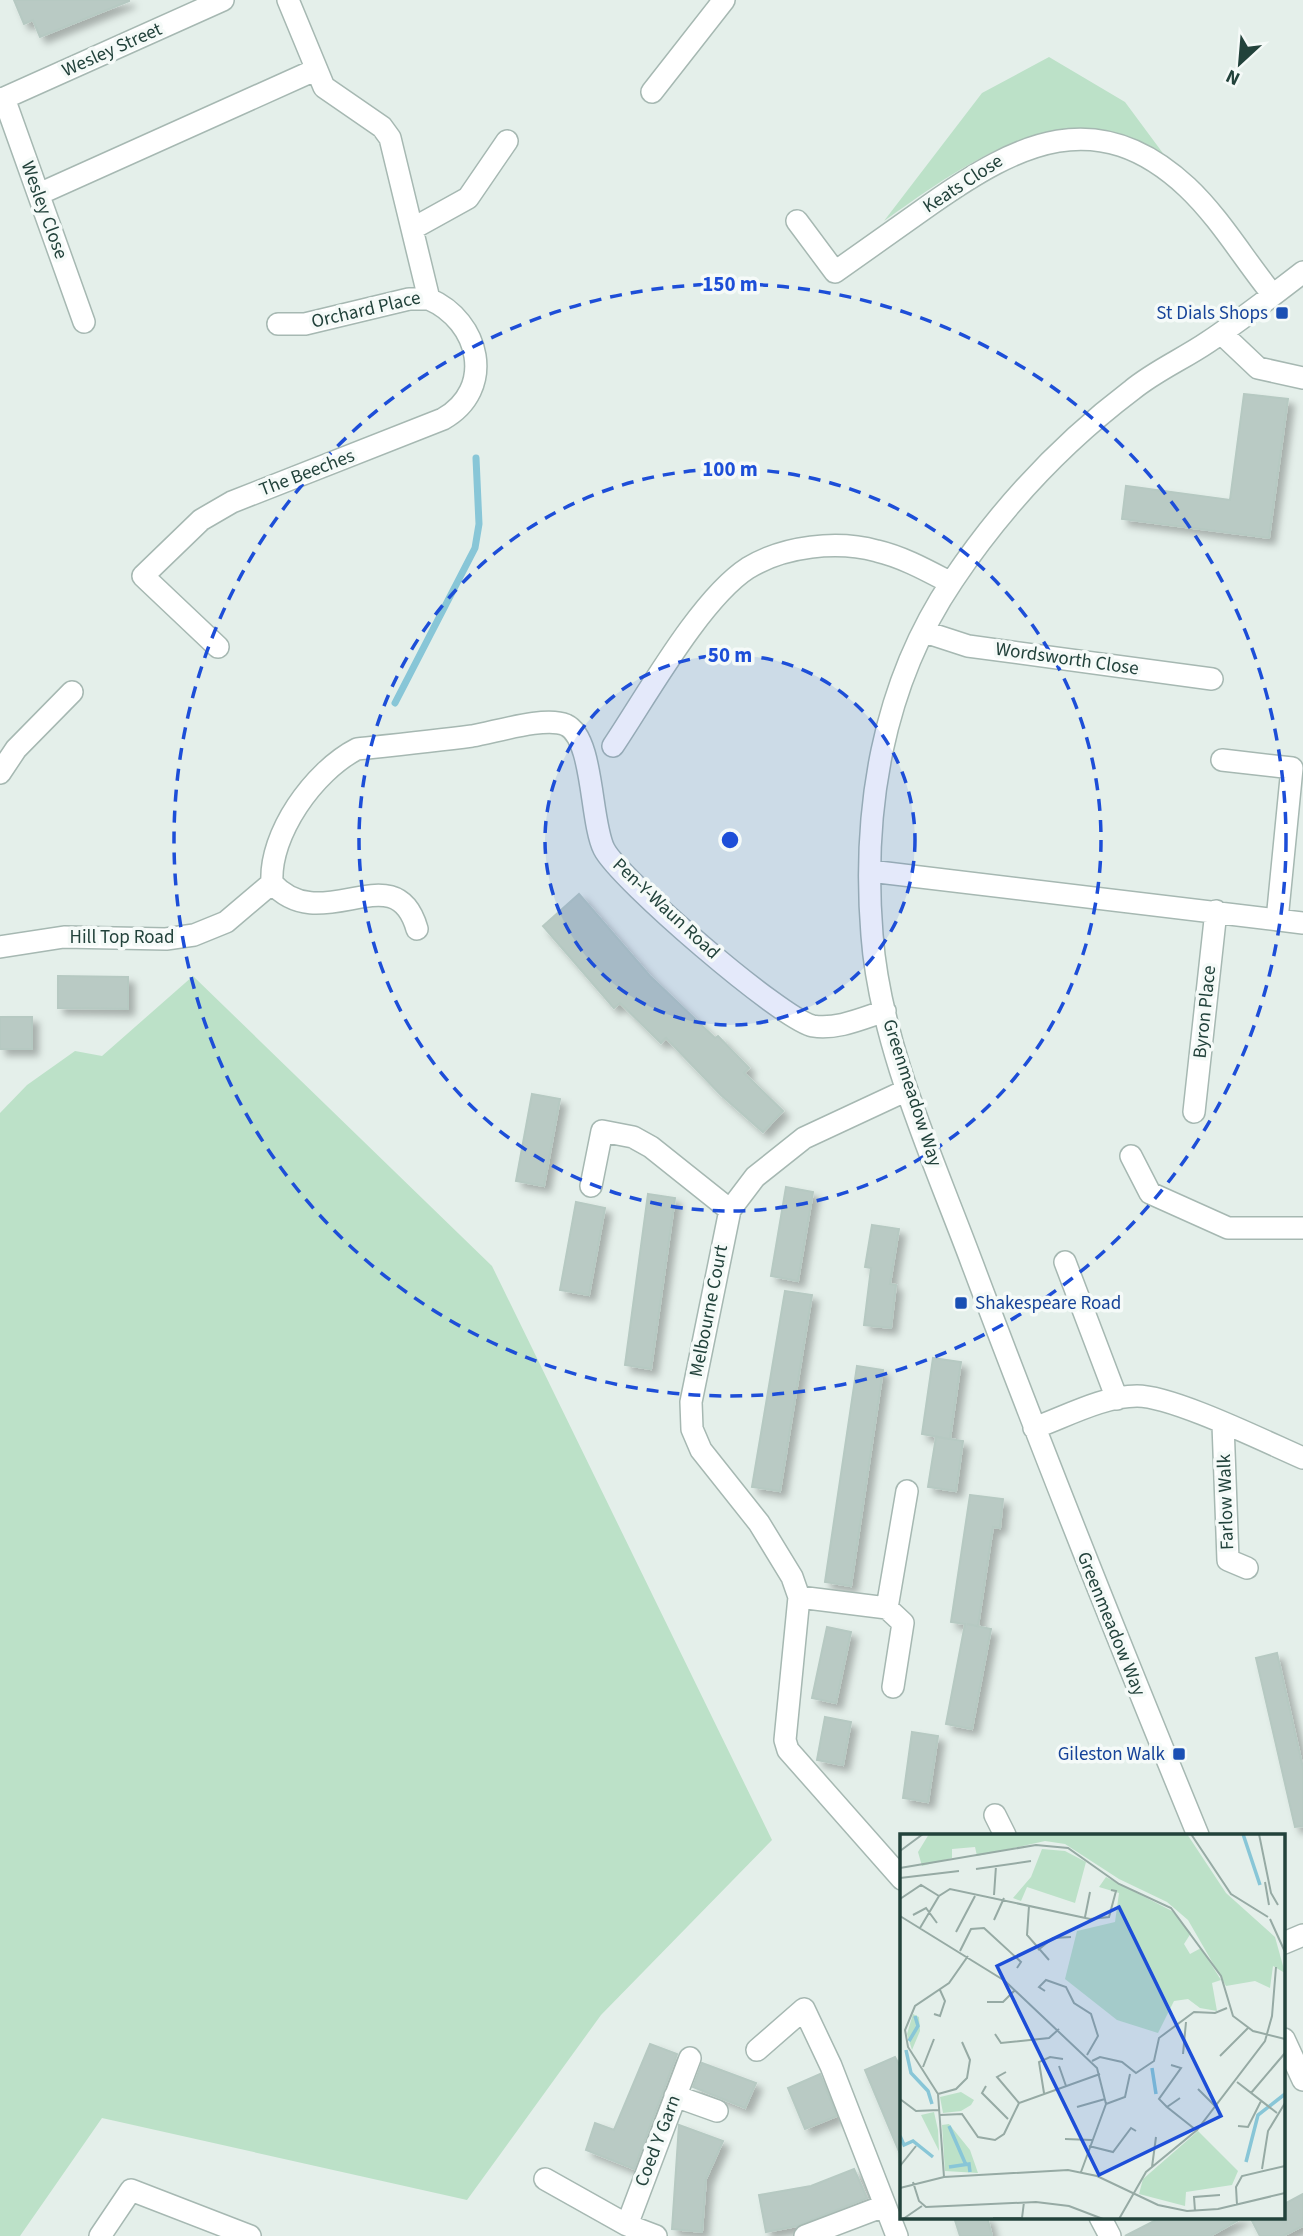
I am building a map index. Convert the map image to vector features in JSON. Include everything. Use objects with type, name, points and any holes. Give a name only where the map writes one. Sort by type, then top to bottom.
[{"type":"street","name":"Wesley Street","points":[[2,99],[223,0]]},
{"type":"street","name":"Orchard Place","points":[[278,324],[305,324],[409,299],[429,299],[386,132],[331,94],[315,70],[288,0]]},
{"type":"street","points":[[652,92],[724,0]]},
{"type":"street","points":[[39,194],[315,70]]},
{"type":"street","name":"Wesley Close","points":[[2,99],[84,322]]},
{"type":"street","name":"Keats Close","points":[[797,221],[835,272],[979,170],[1051,141],[1085,138],[1125,147],[1158,164],[1188,188],[1273,295]]},
{"type":"street","points":[[412,229],[468,198],[507,141]]},
{"type":"street","name":"Greenmeadow Way","points":[[1198,1834],[1034,1428],[907,1090],[885,1010],[872,939],[872,815],[885,726],[900,682],[951,583],[1012,501],[1066,444],[1135,387],[1221,333],[1303,272]]},
{"type":"street","name":"The Beeches","points":[[218,648],[144,576],[201,520],[232,502],[443,419],[464,404],[474,373],[472,338],[447,309],[429,299]]},
{"type":"street","points":[[1221,333],[1258,368],[1303,378]]},
{"type":"street","points":[[613,746],[706,607],[748,568],[809,547],[842,546],[877,551],[951,583]]},
{"type":"street","name":"Wordsworth Close","points":[[925,632],[968,646],[1212,679]]},
{"type":"street","points":[[0,773],[16,749],[72,692]]},
{"type":"street","name":"Pen-Y-Waun Road","points":[[272,883],[275,852],[286,827],[320,776],[335,761],[357,749],[473,736],[544,723],[566,725],[574,730],[583,748],[601,842],[630,880],[757,991],[795,1018],[813,1026],[837,1026],[885,1010]]},
{"type":"street","points":[[1222,760],[1292,768],[1277,920]]},
{"type":"street","points":[[870,871],[1303,923]]},
{"type":"street","points":[[272,883],[289,899],[310,905],[377,895],[395,897],[412,911],[417,929]]},
{"type":"street","name":"Hill Top Road","points":[[0,947],[64,937],[166,939],[194,935],[226,922],[272,883]]},
{"type":"street","name":"Byron Place","points":[[1194,1112],[1216,911]]},
{"type":"street","name":"Melbourne Court","points":[[900,1878],[796,1763],[785,1740],[799,1597],[792,1577],[774,1547],[701,1450],[692,1429],[691,1402],[730,1210],[755,1177],[804,1138],[907,1090]]},
{"type":"street","points":[[591,1186],[602,1131],[633,1138],[651,1147],[730,1210]]},
{"type":"street","points":[[1131,1156],[1150,1193],[1228,1228],[1303,1228]]},
{"type":"street","points":[[1065,1262],[1116,1399]]},
{"type":"street","name":"Farlow Walk","points":[[1034,1428],[1116,1399],[1138,1396],[1163,1401],[1303,1458]]},
{"type":"street","name":"Farlow Walk","points":[[1223,1424],[1228,1560],[1247,1568]]},
{"type":"street","points":[[887,1608],[907,1491]]},
{"type":"street","points":[[799,1597],[887,1608],[903,1623],[893,1687]]},
{"type":"street","points":[[995,1815],[1004,1834]]},
{"type":"street","points":[[1286,1942],[1303,1935]]},
{"type":"street","points":[[757,2050],[804,2009],[831,2066],[897,2236]]},
{"type":"street","points":[[1286,2043],[1303,2080]]},
{"type":"street","name":"Coed Y Garn","points":[[627,2225],[690,2057]]},
{"type":"street","points":[[675,2096],[717,2111]]},
{"type":"street","points":[[545,2179],[627,2225],[656,2236]]},
{"type":"street","points":[[100,2236],[131,2190],[250,2236]]},
{"type":"street","points":[[805,2236],[884,2206]]},
{"type":"street","points":[[1101,2218],[1110,2236]]},
{"type":"green space","points":[[1049,57],[1125,102],[1165,156],[1158,165],[1090,133],[1066,130],[1039,134],[982,158],[884,221],[982,93]]},
{"type":"green space","points":[[193,976],[492,1266],[772,1840],[601,2015],[467,2200],[102,2118],[20,2236],[0,2236],[0,1113],[27,1085],[75,1051],[102,1056]]},
{"type":"building","points":[[14,0],[129,1],[40,37],[33,20],[24,24]]},
{"type":"building","points":[[1244,394],[1288,399],[1269,538],[1122,519],[1126,486],[1230,500]]},
{"type":"building","points":[[579,894],[650,976],[715,1038],[718,1036],[749,1068],[744,1073],[783,1111],[763,1132],[721,1095],[666,1038],[661,1043],[620,1003],[614,1008],[543,926]]},
{"type":"building","points":[[58,976],[128,977],[128,1009],[58,1008]]},
{"type":"building","points":[[0,1017],[32,1017],[32,1049],[0,1049]]},
{"type":"building","points":[[532,1094],[560,1099],[544,1186],[516,1181]]},
{"type":"building","points":[[786,1187],[813,1192],[798,1281],[771,1276]]},
{"type":"building","points":[[648,1194],[675,1198],[651,1369],[625,1365]]},
{"type":"building","points":[[576,1202],[605,1208],[589,1295],[560,1290]]},
{"type":"building","points":[[872,1225],[899,1229],[890,1284],[896,1285],[891,1328],[864,1325],[871,1268],[865,1267]]},
{"type":"building","points":[[785,1291],[812,1295],[780,1491],[752,1487]]},
{"type":"building","points":[[933,1358],[961,1362],[950,1439],[963,1441],[956,1491],[928,1487],[936,1437],[949,1439],[922,1434]]},
{"type":"building","points":[[857,1366],[883,1370],[851,1586],[825,1582]]},
{"type":"building","points":[[970,1495],[1003,1499],[1000,1528],[993,1527],[978,1626],[967,1624],[991,1629],[972,1729],[946,1724],[965,1624],[951,1622]]},
{"type":"building","points":[[827,1627],[851,1632],[836,1703],[812,1698]]},
{"type":"building","points":[[1277,1653],[1303,1768],[1303,1826],[1295,1827],[1256,1658]]},
{"type":"building","points":[[825,1717],[851,1722],[843,1765],[817,1760]]},
{"type":"building","points":[[912,1732],[938,1736],[928,1802],[903,1798]]},
{"type":"building","points":[[650,2044],[677,2054],[634,2169],[586,2150],[595,2123],[614,2130]]},
{"type":"building","points":[[895,2057],[900,2066],[900,2154],[865,2070]]},
{"type":"building","points":[[702,2063],[756,2083],[745,2108],[693,2087]]},
{"type":"building","points":[[820,2074],[837,2116],[805,2129],[788,2088]]},
{"type":"building","points":[[679,2125],[723,2141],[706,2179],[702,2232],[672,2229]]},
{"type":"building","points":[[854,2169],[867,2198],[797,2226],[766,2232],[759,2195],[811,2186]]},
{"type":"building","points":[[1303,2194],[1303,2226],[1283,2236],[1260,2236],[1251,2218],[1286,2218],[1286,2203]]},
{"type":"building","points":[[954,2218],[987,2218],[992,2236],[960,2236]]},
{"type":"building","points":[[1160,2218],[1242,2218],[1210,2236],[1125,2236]]},
{"type":"waterway","points":[[395,703],[475,548],[479,524],[476,458]]},
{"type":"place","name":"St Dials Shops","points":[[1282,313]]},
{"type":"place","name":"Shakespeare Road","points":[[961,1303]]},
{"type":"place","name":"Gileston Walk","points":[[1179,1754]]}]
